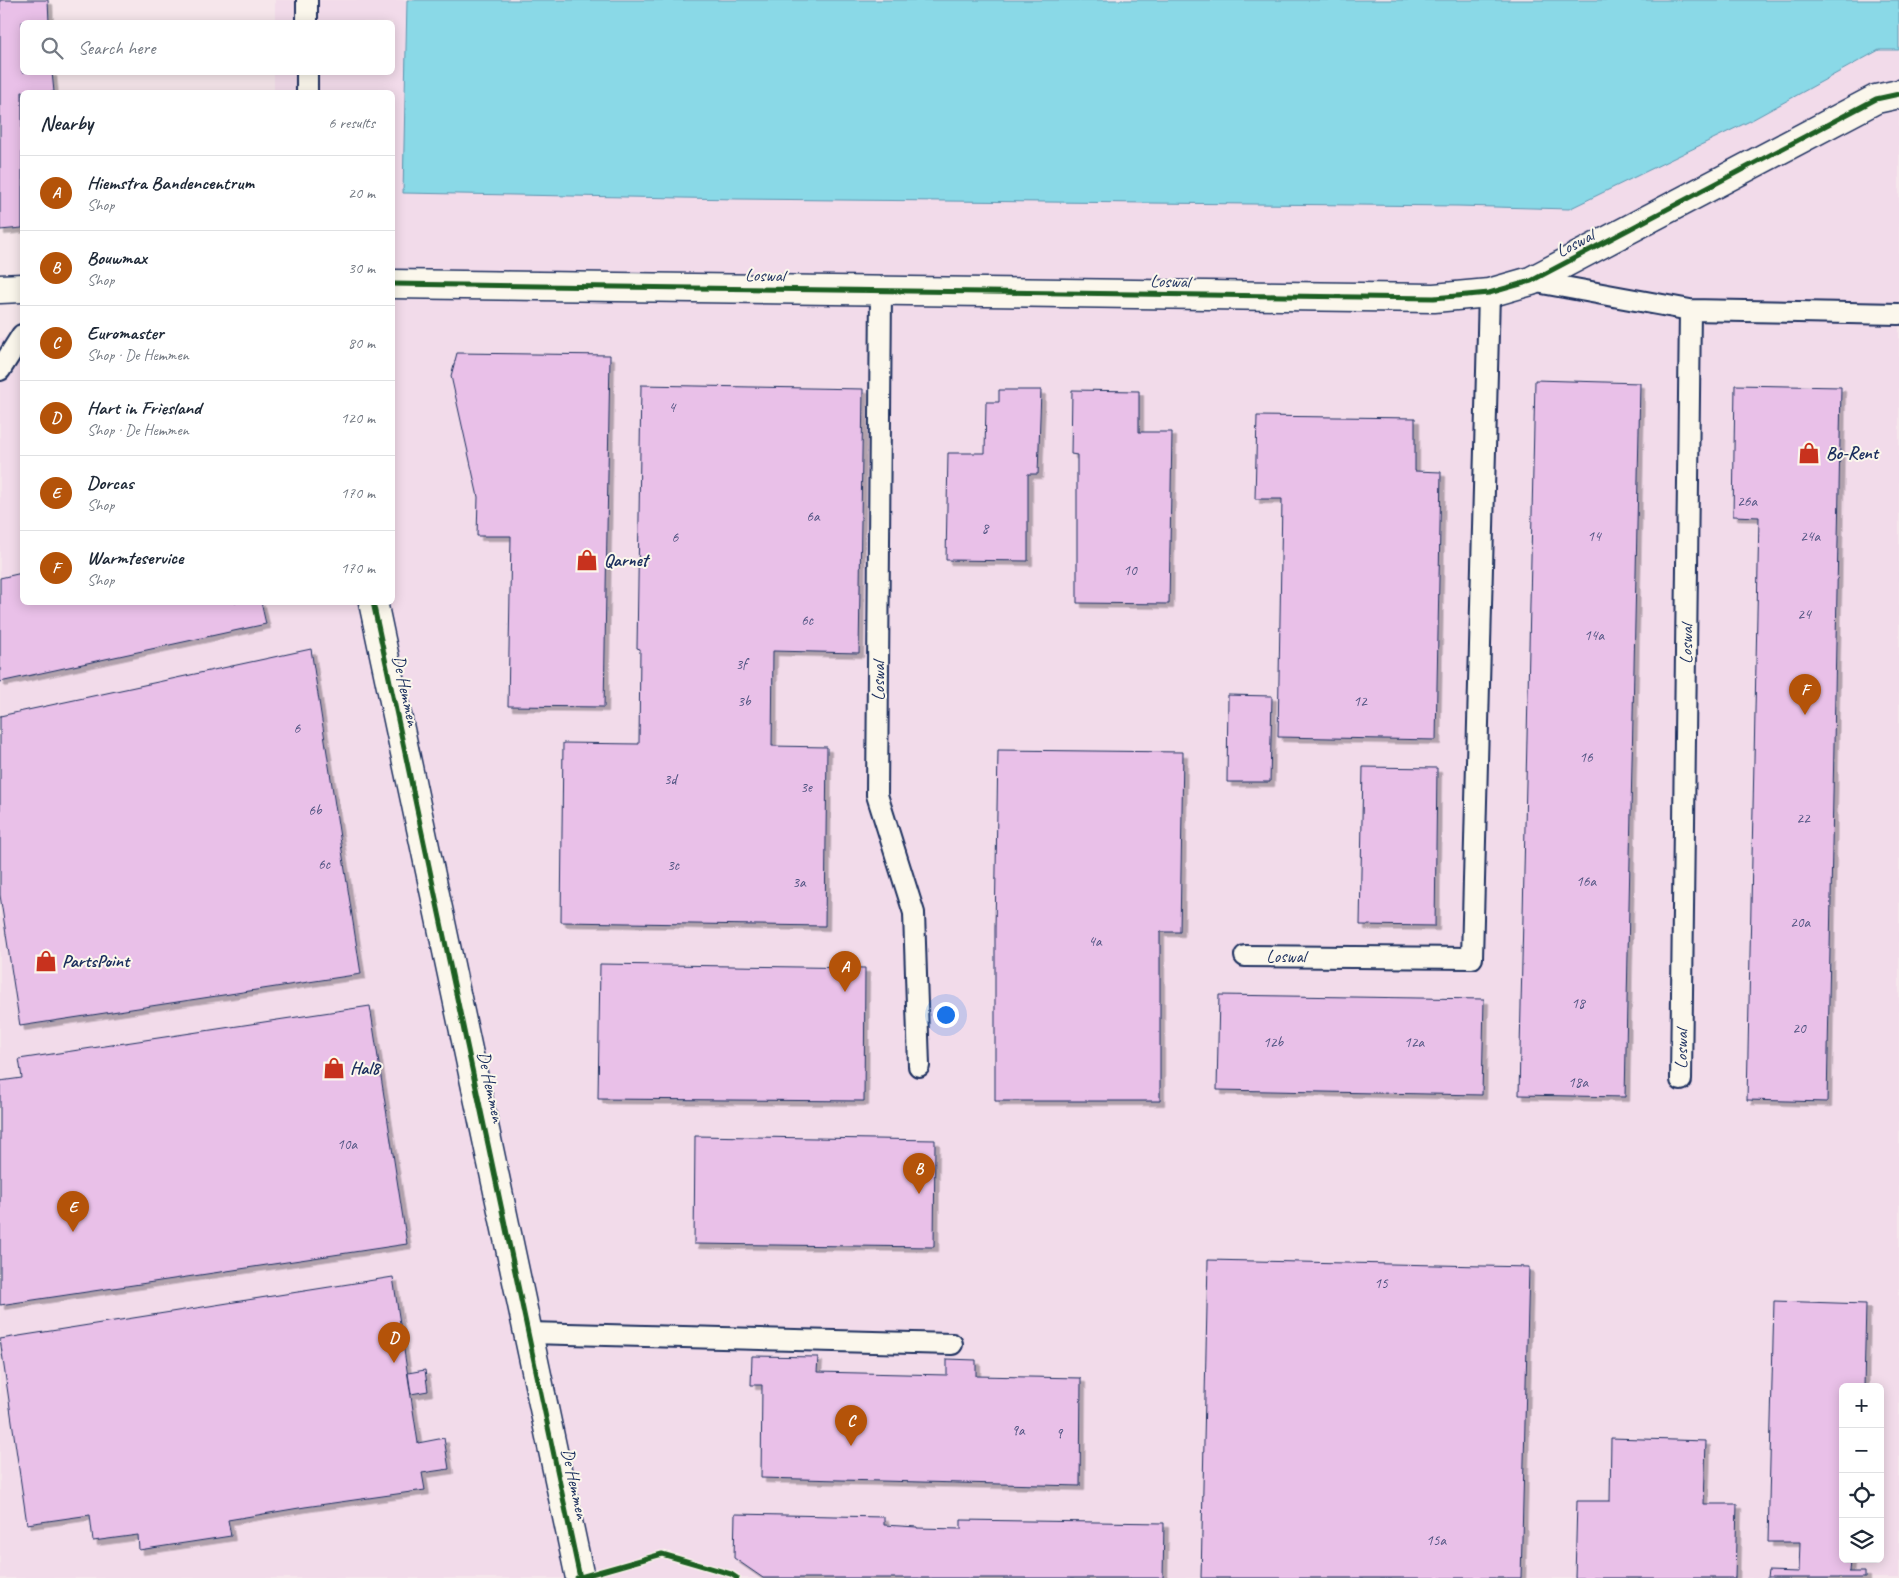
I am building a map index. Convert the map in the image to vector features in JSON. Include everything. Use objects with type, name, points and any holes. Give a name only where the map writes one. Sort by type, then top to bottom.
[{"type":"street","name":"Loswal","points":[[395,284],[1434,298],[1489,293],[1531,281],[1876,99],[1899,94]]},
{"type":"street","points":[[0,288],[20,288]]},
{"type":"street","name":"De Hemmen","points":[[375,605],[580,1578]]},
{"type":"lane","points":[[307,0],[307,20]]},
{"type":"lane","points":[[307,75],[307,90]]},
{"type":"lane","name":"Loswal","points":[[1531,281],[1690,310],[1680,1080]]},
{"type":"lane","name":"Loswal","points":[[881,290],[877,795],[914,913],[919,1066]]},
{"type":"lane","name":"Loswal","points":[[1245,956],[1472,958],[1489,293]]},
{"type":"lane","points":[[1690,310],[1899,314]]},
{"type":"lane","points":[[0,370],[20,338]]},
{"type":"lane","points":[[529,1333],[952,1344]]},
{"type":"shaded area","points":[[275,0],[424,0],[1899,21],[1899,1578],[0,1578],[0,338],[20,338],[20,605],[395,605],[395,90],[274,90],[274,75],[395,75],[395,20],[275,20]]},
{"type":"water","points":[[407,0],[1899,0],[1899,50],[1879,50],[1750,121],[1569,209],[403,193]]},
{"type":"building","points":[[0,0],[48,0],[49,20],[20,20],[20,75],[52,75],[54,90],[20,90],[20,228],[0,230]]},
{"type":"building","points":[[457,353],[610,355],[604,707],[508,706],[511,536],[477,536],[478,497],[451,376]]},
{"type":"building","points":[[1535,380],[1640,383],[1625,1097],[1519,1095]]},
{"type":"building","points":[[641,385],[863,389],[859,653],[773,651],[772,746],[827,747],[825,926],[561,922],[563,743],[639,744],[640,649],[637,648]]},
{"type":"building","points":[[1735,385],[1841,387],[1827,1102],[1747,1100],[1759,517],[1733,516]]},
{"type":"building","points":[[999,390],[1041,390],[1038,474],[1028,474],[1028,561],[946,560],[948,453],[985,453],[986,402],[999,402]]},
{"type":"building","points":[[1072,390],[1139,391],[1139,432],[1172,432],[1169,604],[1077,603],[1077,455],[1071,454]]},
{"type":"building","points":[[1257,416],[1415,418],[1415,471],[1441,472],[1436,740],[1278,737],[1282,499],[1255,499]]},
{"type":"building","points":[[20,573],[20,605],[262,605],[266,624],[0,682],[0,578]]},
{"type":"building","points":[[311,649],[361,974],[20,1026],[0,895],[0,716]]},
{"type":"building","points":[[1228,695],[1272,696],[1270,782],[1227,782]]},
{"type":"building","points":[[998,750],[1183,752],[1180,932],[1160,932],[1160,1101],[995,1101]]},
{"type":"building","points":[[1363,767],[1437,768],[1435,926],[1360,925]]},
{"type":"building","points":[[600,964],[865,968],[864,1101],[598,1099]]},
{"type":"building","points":[[1219,995],[1484,999],[1482,1095],[1217,1090]]},
{"type":"building","points":[[370,1006],[407,1244],[0,1305],[0,1081],[22,1078],[19,1059]]},
{"type":"building","points":[[695,1136],[935,1140],[934,1247],[694,1244]]},
{"type":"building","points":[[1208,1260],[1529,1267],[1521,1578],[1201,1578]]},
{"type":"building","points":[[393,1277],[418,1443],[444,1438],[449,1469],[422,1473],[425,1490],[228,1520],[231,1536],[139,1550],[138,1535],[93,1541],[90,1515],[27,1524],[0,1339]]},
{"type":"building","points":[[1774,1301],[1866,1304],[1864,1383],[1839,1383],[1839,1563],[1850,1563],[1849,1572],[1865,1572],[1865,1578],[1767,1578],[1768,1571],[1799,1572],[1800,1542],[1768,1542]]},
{"type":"building","points":[[752,1356],[818,1357],[817,1372],[947,1375],[947,1359],[976,1360],[976,1376],[1081,1378],[1080,1486],[761,1478],[762,1385],[751,1385]]},
{"type":"building","points":[[425,1370],[428,1391],[411,1394],[408,1373]]},
{"type":"building","points":[[1611,1438],[1706,1441],[1704,1504],[1737,1504],[1735,1578],[1575,1578],[1577,1501],[1610,1501]]},
{"type":"building","points":[[735,1514],[884,1517],[884,1525],[961,1529],[961,1520],[1164,1523],[1163,1578],[763,1578],[734,1558]]},
{"type":"cycle path","points":[[395,284],[1434,298],[1489,293],[1531,281],[1876,99],[1899,94]]},
{"type":"cycle path","points":[[374,605],[580,1578]]},
{"type":"cycle path","points":[[577,1578],[662,1554],[731,1574],[737,1578]]},
{"type":"place","name":"Bo-Rent","points":[[1809,453]]},
{"type":"place","name":"Qarnet","points":[[587,560]]},
{"type":"place","name":"Warmteservice","points":[[1805,715]]},
{"type":"place","name":"PartsPoint","points":[[46,961]]},
{"type":"place","name":"Hiemstra Bandencentrum","points":[[845,992]]},
{"type":"place","name":"Hal8","points":[[334,1068]]},
{"type":"place","name":"Bouwmax","points":[[919,1194]]},
{"type":"place","name":"Dorcas","points":[[73,1232]]},
{"type":"place","name":"Hart in Friesland","points":[[394,1363]]},
{"type":"place","name":"Euromaster","points":[[851,1446]]}]
